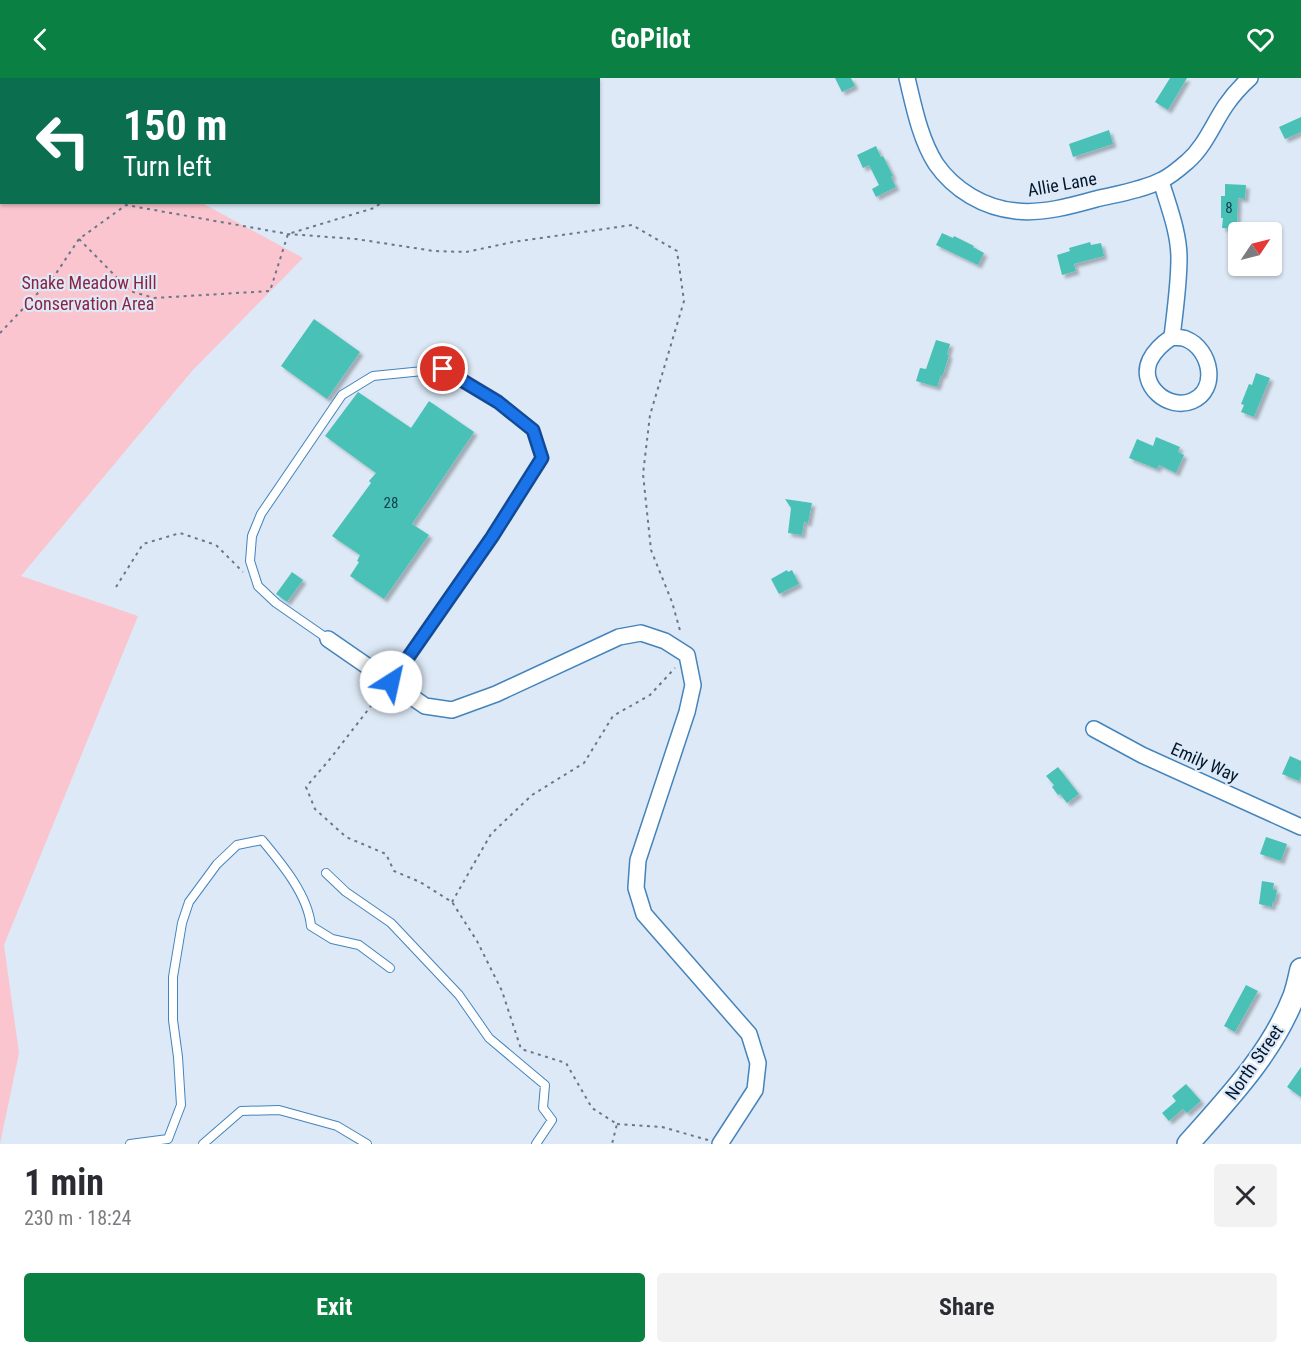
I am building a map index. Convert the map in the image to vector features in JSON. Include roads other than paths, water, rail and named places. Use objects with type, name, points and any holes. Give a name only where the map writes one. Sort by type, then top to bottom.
[{"type":"main road","name":"North Street","points":[[1188,1144],[1231,1096],[1272,1039],[1294,995],[1301,969]]},
{"type":"street","name":"Allie Lane","points":[[907,78],[918,122],[936,163],[952,183],[992,206],[1016,212],[1041,211],[1076,205],[1161,181],[1189,161],[1225,106],[1250,78]]},
{"type":"street","points":[[1161,181],[1176,234],[1179,256],[1172,337],[1160,346],[1149,362],[1147,375],[1152,388],[1162,399],[1176,404],[1191,402],[1203,394],[1208,387],[1207,362],[1196,345],[1186,339],[1172,337]]},
{"type":"street","points":[[328,639],[425,706],[452,710],[496,694],[619,637],[641,633],[665,641],[687,655],[693,685],[687,712],[638,860],[636,888],[644,914],[749,1034],[758,1063],[755,1090],[720,1144]]},
{"type":"street","name":"Emily Way","points":[[1094,729],[1142,754],[1301,827]]},
{"type":"lane","points":[[328,639],[276,603],[258,586],[250,561],[252,536],[261,514],[342,395],[373,376],[443,369],[498,402],[533,430],[542,458],[492,537],[391,682]]},
{"type":"lane","points":[[130,1144],[169,1141],[181,1105],[178,1057],[172,1020],[173,977],[182,923],[189,902],[218,864],[237,845],[262,840],[287,870],[309,913],[311,926],[332,939],[359,945],[390,968]]},
{"type":"lane","points":[[326,873],[346,892],[391,923],[459,994],[489,1038],[545,1085],[543,1108],[552,1120],[536,1144]]},
{"type":"lane","points":[[203,1144],[241,1111],[260,1110],[279,1110],[337,1126],[367,1144]]},
{"type":"park label","name":"Snake Meadow Hill Conservation Area","points":[[89,292]]}]
